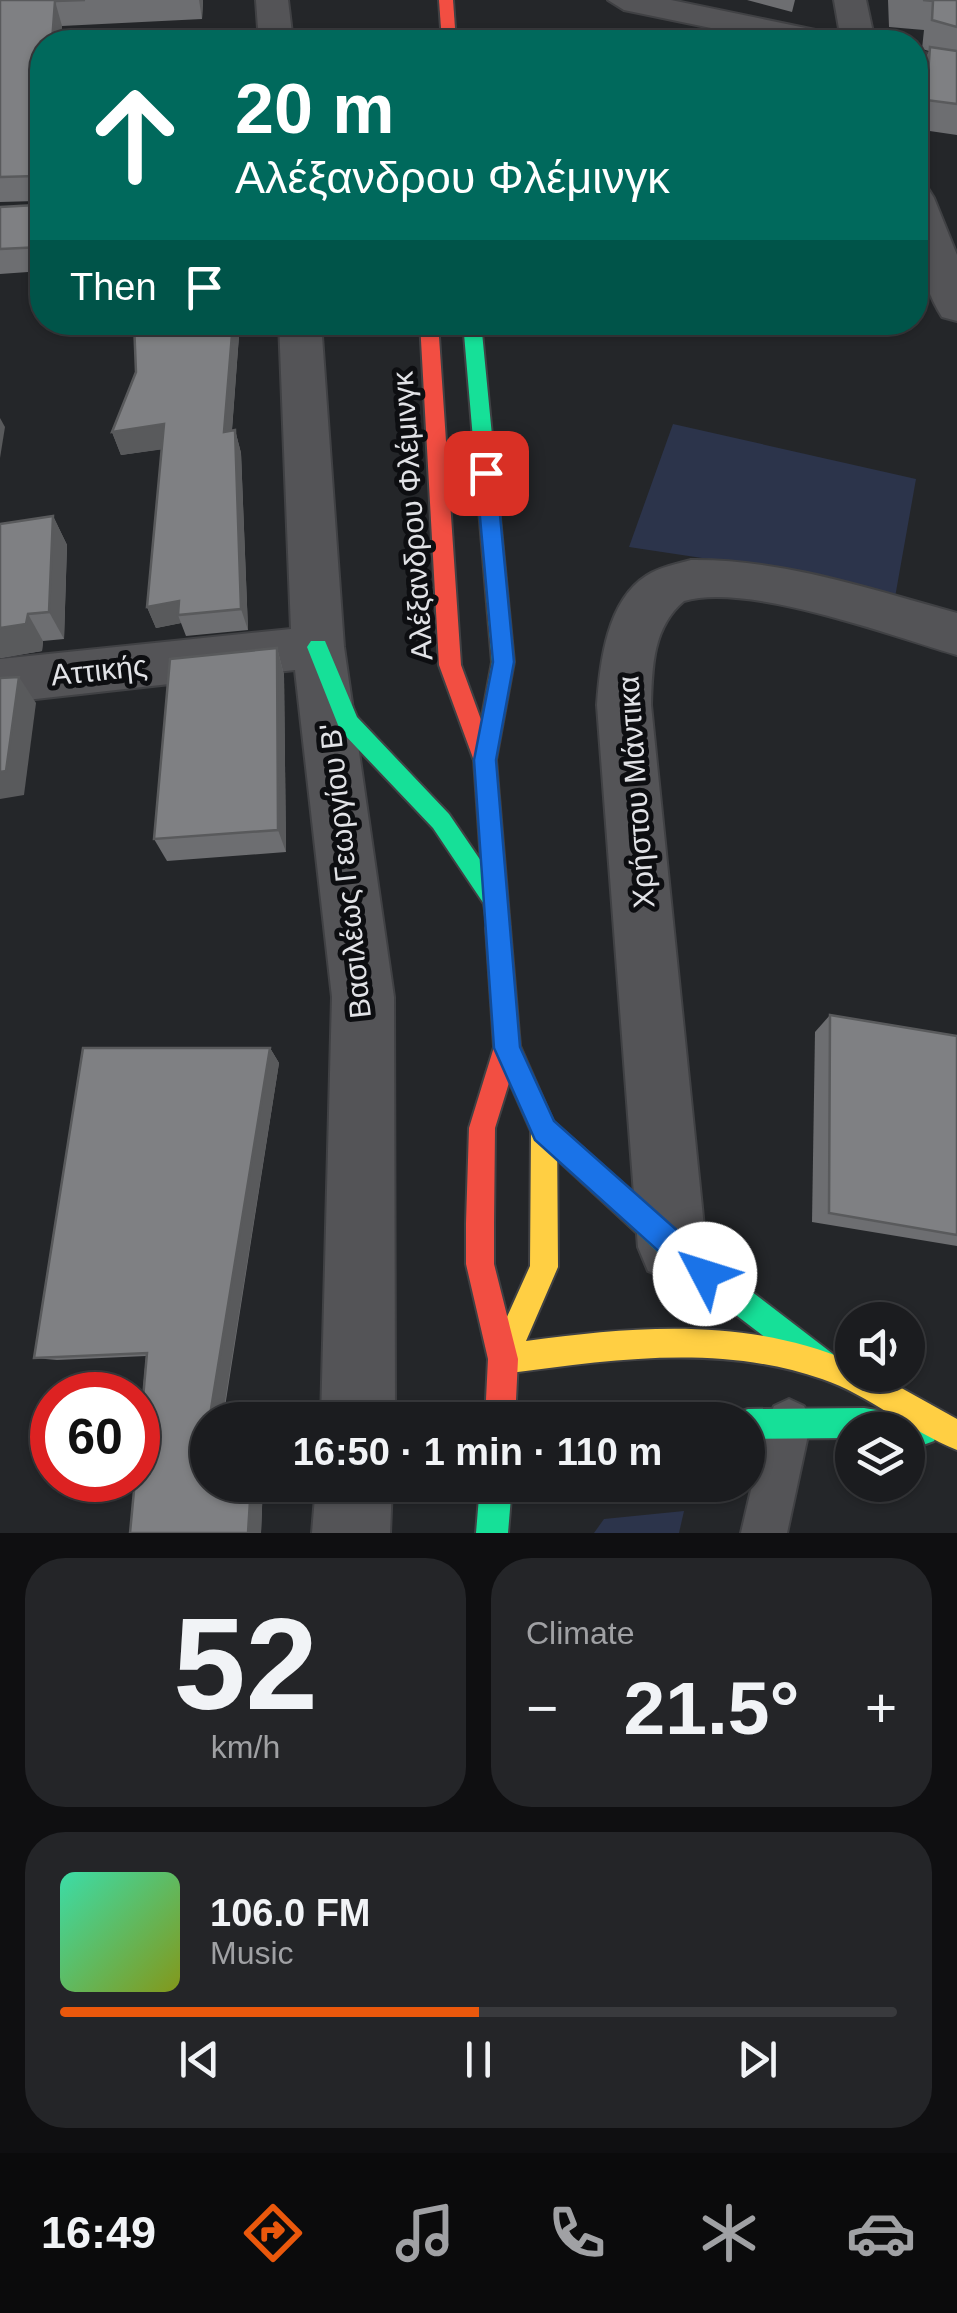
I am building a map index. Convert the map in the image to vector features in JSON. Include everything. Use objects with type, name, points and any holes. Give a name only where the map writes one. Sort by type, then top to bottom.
[{"type":"main road","points":[[446,0],[448,30]]},
{"type":"main road","name":"Αλέξανδρου Φλέμινγκ","points":[[431,335],[450,666],[485,760]]},
{"type":"main road","name":"Αλέξανδρου Φλέμινγκ","points":[[473,335],[504,662],[485,760],[507,1048],[544,1130],[544,1268],[503,1360]]},
{"type":"main road","points":[[318,648],[330,694],[356,738],[456,840],[495,904]]},
{"type":"main road","name":"Αλέξανδρου Φλέμινγκ","points":[[501,1402],[503,1360],[480,1264],[480,1236],[482,1128],[507,1048]]},
{"type":"main road","points":[[544,1130],[672,1247],[824,1364],[954,1434]]},
{"type":"main road","points":[[503,1360],[678,1340],[774,1351],[824,1364]]},
{"type":"main road","points":[[768,1423],[864,1423],[954,1434]]},
{"type":"main road","points":[[492,1533],[495,1502]]},
{"type":"street","points":[[272,0],[275,30]]},
{"type":"street","points":[[624,0],[768,30]]},
{"type":"street","points":[[850,0],[856,30]]},
{"type":"street","points":[[928,64],[957,70]]},
{"type":"street","points":[[928,232],[957,308]]},
{"type":"street","name":"Βασιλέως Γεωργίου Β'","points":[[301,335],[318,648],[363,997],[358,1402]]},
{"type":"street","name":"Χρήστου Μάντικα","points":[[672,1247],[624,705],[626,667],[642,620],[666,588],[714,576],[753,582],[957,634]]},
{"type":"street","name":"Αττικής","points":[[0,681],[318,648]]},
{"type":"street","points":[[351,1533],[353,1502]]},
{"type":"lane","points":[[764,1533],[768,1423]]},
{"type":"shaded area","points":[[673,424],[916,479],[894,603],[755,566],[629,547]]},
{"type":"shaded area","points":[[684,1511],[679,1533],[594,1533],[604,1519]]},
{"type":"building","points":[[0,0],[85,0],[55,1],[53,30],[30,30],[30,176],[0,177]]},
{"type":"building","points":[[923,0],[957,0],[957,27],[932,20],[933,1]]},
{"type":"building","points":[[930,47],[957,51],[957,104],[928,100]]},
{"type":"building","points":[[30,205],[30,248],[0,249],[0,207]]},
{"type":"building","points":[[135,335],[232,335],[224,432],[235,430],[241,609],[178,615],[179,601],[147,607],[164,424],[112,432],[136,372]]},
{"type":"building","points":[[53,516],[49,612],[28,614],[26,624],[0,628],[0,524]]},
{"type":"building","points":[[277,648],[278,830],[154,839],[170,659]]},
{"type":"building","points":[[19,677],[6,771],[0,772],[0,678]]},
{"type":"building","points":[[830,1015],[957,1036],[957,1235],[829,1213]]},
{"type":"building","points":[[83,1048],[270,1048],[212,1402],[190,1402],[190,1502],[250,1502],[248,1533],[130,1533],[133,1502],[160,1502],[160,1372],[145,1372],[147,1353],[34,1358]]},
{"type":"traffic: fast","points":[[473,335],[503,662],[485,760],[498,928]]},
{"type":"traffic: fast","points":[[318,647],[348,723],[441,821],[490,895]]},
{"type":"traffic: fast","points":[[544,1130],[686,1259],[823,1364]]},
{"type":"traffic: fast","points":[[765,1424],[835,1423]]},
{"type":"traffic: fast","points":[[492,1533],[495,1502]]},
{"type":"traffic: slow","points":[[498,928],[507,1047],[544,1130],[544,1267],[503,1359]]},
{"type":"traffic: slow","points":[[503,1359],[663,1342],[743,1346],[783,1353],[840,1371],[957,1435]]},
{"type":"traffic: jam","points":[[446,0],[448,30]]},
{"type":"traffic: jam","points":[[430,335],[450,665],[484,758]]},
{"type":"traffic: jam","points":[[501,1402],[503,1359],[480,1264],[480,1223],[482,1128],[507,1047]]},
{"type":"route","points":[[486,473],[504,662],[485,760],[507,1048],[544,1130],[705,1274]]}]
